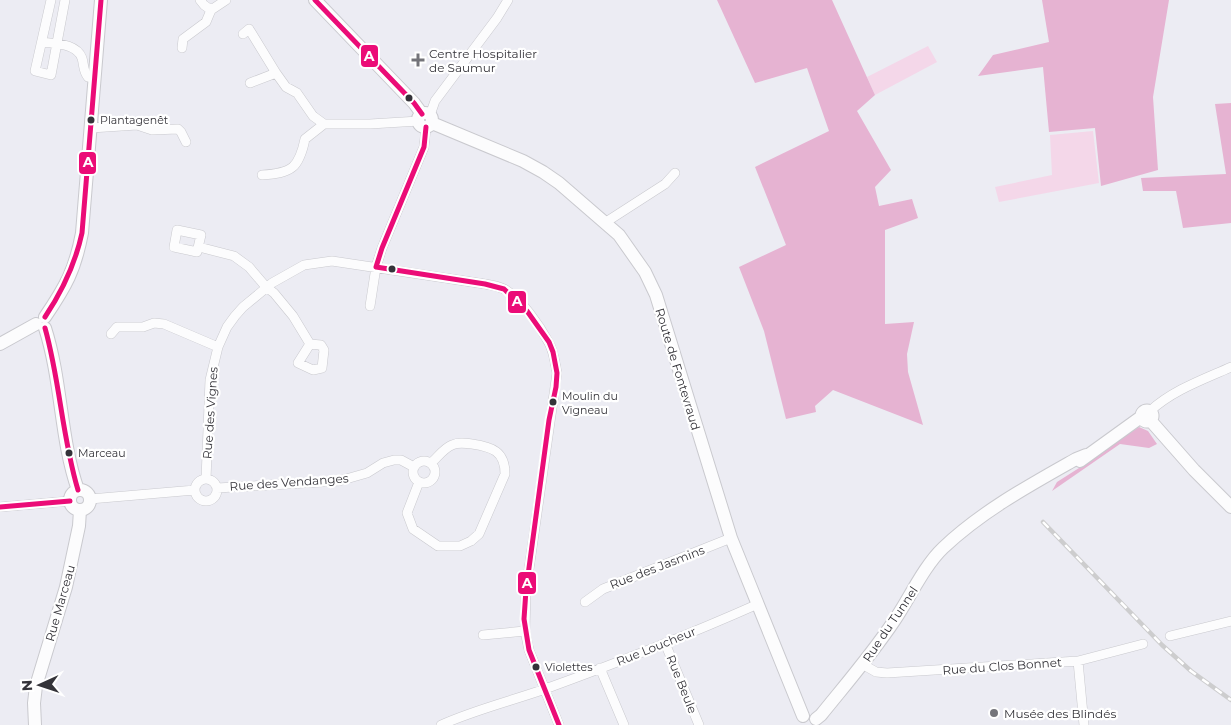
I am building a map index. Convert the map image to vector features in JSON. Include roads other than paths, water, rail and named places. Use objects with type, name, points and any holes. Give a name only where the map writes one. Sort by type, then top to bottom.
[{"type":"street","points":[[51,0],[35,71],[51,75],[65,0]]},
{"type":"street","points":[[0,344],[42,323],[71,276],[77,257],[82,233],[101,0]]},
{"type":"street","points":[[200,0],[211,10]]},
{"type":"street","points":[[182,48],[183,40],[206,22],[211,10],[226,0]]},
{"type":"street","points":[[315,0],[414,103],[426,120]]},
{"type":"street","points":[[370,306],[376,267],[382,248],[424,147],[426,120],[435,101],[497,18],[508,0]]},
{"type":"street","points":[[243,34],[250,29],[276,73],[286,87],[297,93],[319,126]]},
{"type":"street","points":[[42,42],[74,47],[82,59],[88,77],[95,78]]},
{"type":"street","points":[[250,83],[276,73]]},
{"type":"street","points":[[262,175],[280,174],[296,165],[301,157],[305,139],[319,126],[426,120]]},
{"type":"street","name":"Route de Fontevraud","points":[[426,120],[523,161],[543,172],[606,222],[625,241],[645,272],[656,295],[731,538],[758,604],[801,720]]},
{"type":"street","points":[[91,128],[137,125],[152,130],[178,129],[182,132],[186,142]]},
{"type":"street","points":[[606,222],[666,184],[675,173]]},
{"type":"street","points":[[199,247],[234,256],[249,266],[293,316],[310,344]]},
{"type":"street","name":"Rue des Vignes","points":[[206,479],[212,366],[218,347],[235,316],[266,287],[294,270],[315,263],[332,261],[485,284],[504,290],[518,300],[527,310],[549,342],[557,373],[526,590],[525,631],[529,650],[559,725]]},
{"type":"street","points":[[42,323],[53,352],[71,463],[78,490]]},
{"type":"street","points":[[111,334],[117,327],[143,327],[154,323],[164,324],[218,347]]},
{"type":"street","points":[[1231,367],[1179,390],[1159,402],[1147,416],[1194,470],[1231,508]]},
{"type":"street","name":"Rue du Tunnel","points":[[817,722],[894,622],[942,548],[981,517],[1016,493],[1086,455],[1147,416]]},
{"type":"street","points":[[419,482],[407,513],[413,529],[438,546],[460,546],[471,541],[479,534],[505,474],[505,464],[499,454],[488,446],[461,443],[450,445],[431,463]]},
{"type":"street","name":"Rue des Vendanges","points":[[218,488],[338,480],[367,473],[384,463],[394,460],[401,460],[414,468]]},
{"type":"street","points":[[421,461],[431,463],[434,469],[434,476],[426,482],[419,482],[414,477],[414,468],[421,461]]},
{"type":"street","points":[[206,479],[214,481],[218,488],[216,497],[207,502],[199,498],[195,490],[198,482],[206,479]]},
{"type":"street","points":[[78,490],[85,491],[90,500],[87,507],[80,510],[73,507],[70,501],[72,494],[78,490]]},
{"type":"street","points":[[90,500],[195,490]]},
{"type":"street","points":[[0,507],[70,501]]},
{"type":"street","name":"Rue Marceau","points":[[35,725],[34,703],[36,686],[66,587],[78,534],[80,510]]},
{"type":"street","name":"Rue des Jasmins","points":[[585,602],[603,589],[731,538]]},
{"type":"street","name":"Rue Loucheur","points":[[441,725],[456,718],[544,690],[758,604]]},
{"type":"street","points":[[1170,636],[1231,621]]},
{"type":"street","points":[[483,636],[525,631]]},
{"type":"street","name":"Rue Beule","points":[[664,643],[699,725]]},
{"type":"street","name":"Rue du Clos Bonnet","points":[[862,664],[876,672],[887,673],[1078,661],[1143,644]]},
{"type":"street","points":[[1078,661],[1084,725]]},
{"type":"street","points":[[600,668],[624,725]]},
{"type":"street","points":[[801,720],[811,715],[817,722]]},
{"type":"railway","points":[[1043,522],[1162,645],[1191,671],[1231,700]]},
{"type":"place","name":"Centre Hospitalier de Saumur","points":[[418,60]]},
{"type":"place","name":"Plantagenêt","points":[[91,120]]},
{"type":"place","name":"Moulin du Vigneau","points":[[553,402]]},
{"type":"place","name":"Marceau","points":[[69,453]]},
{"type":"place","name":"Violettes","points":[[536,667]]},
{"type":"place","name":"Musée des Blindés","points":[[994,713]]}]
